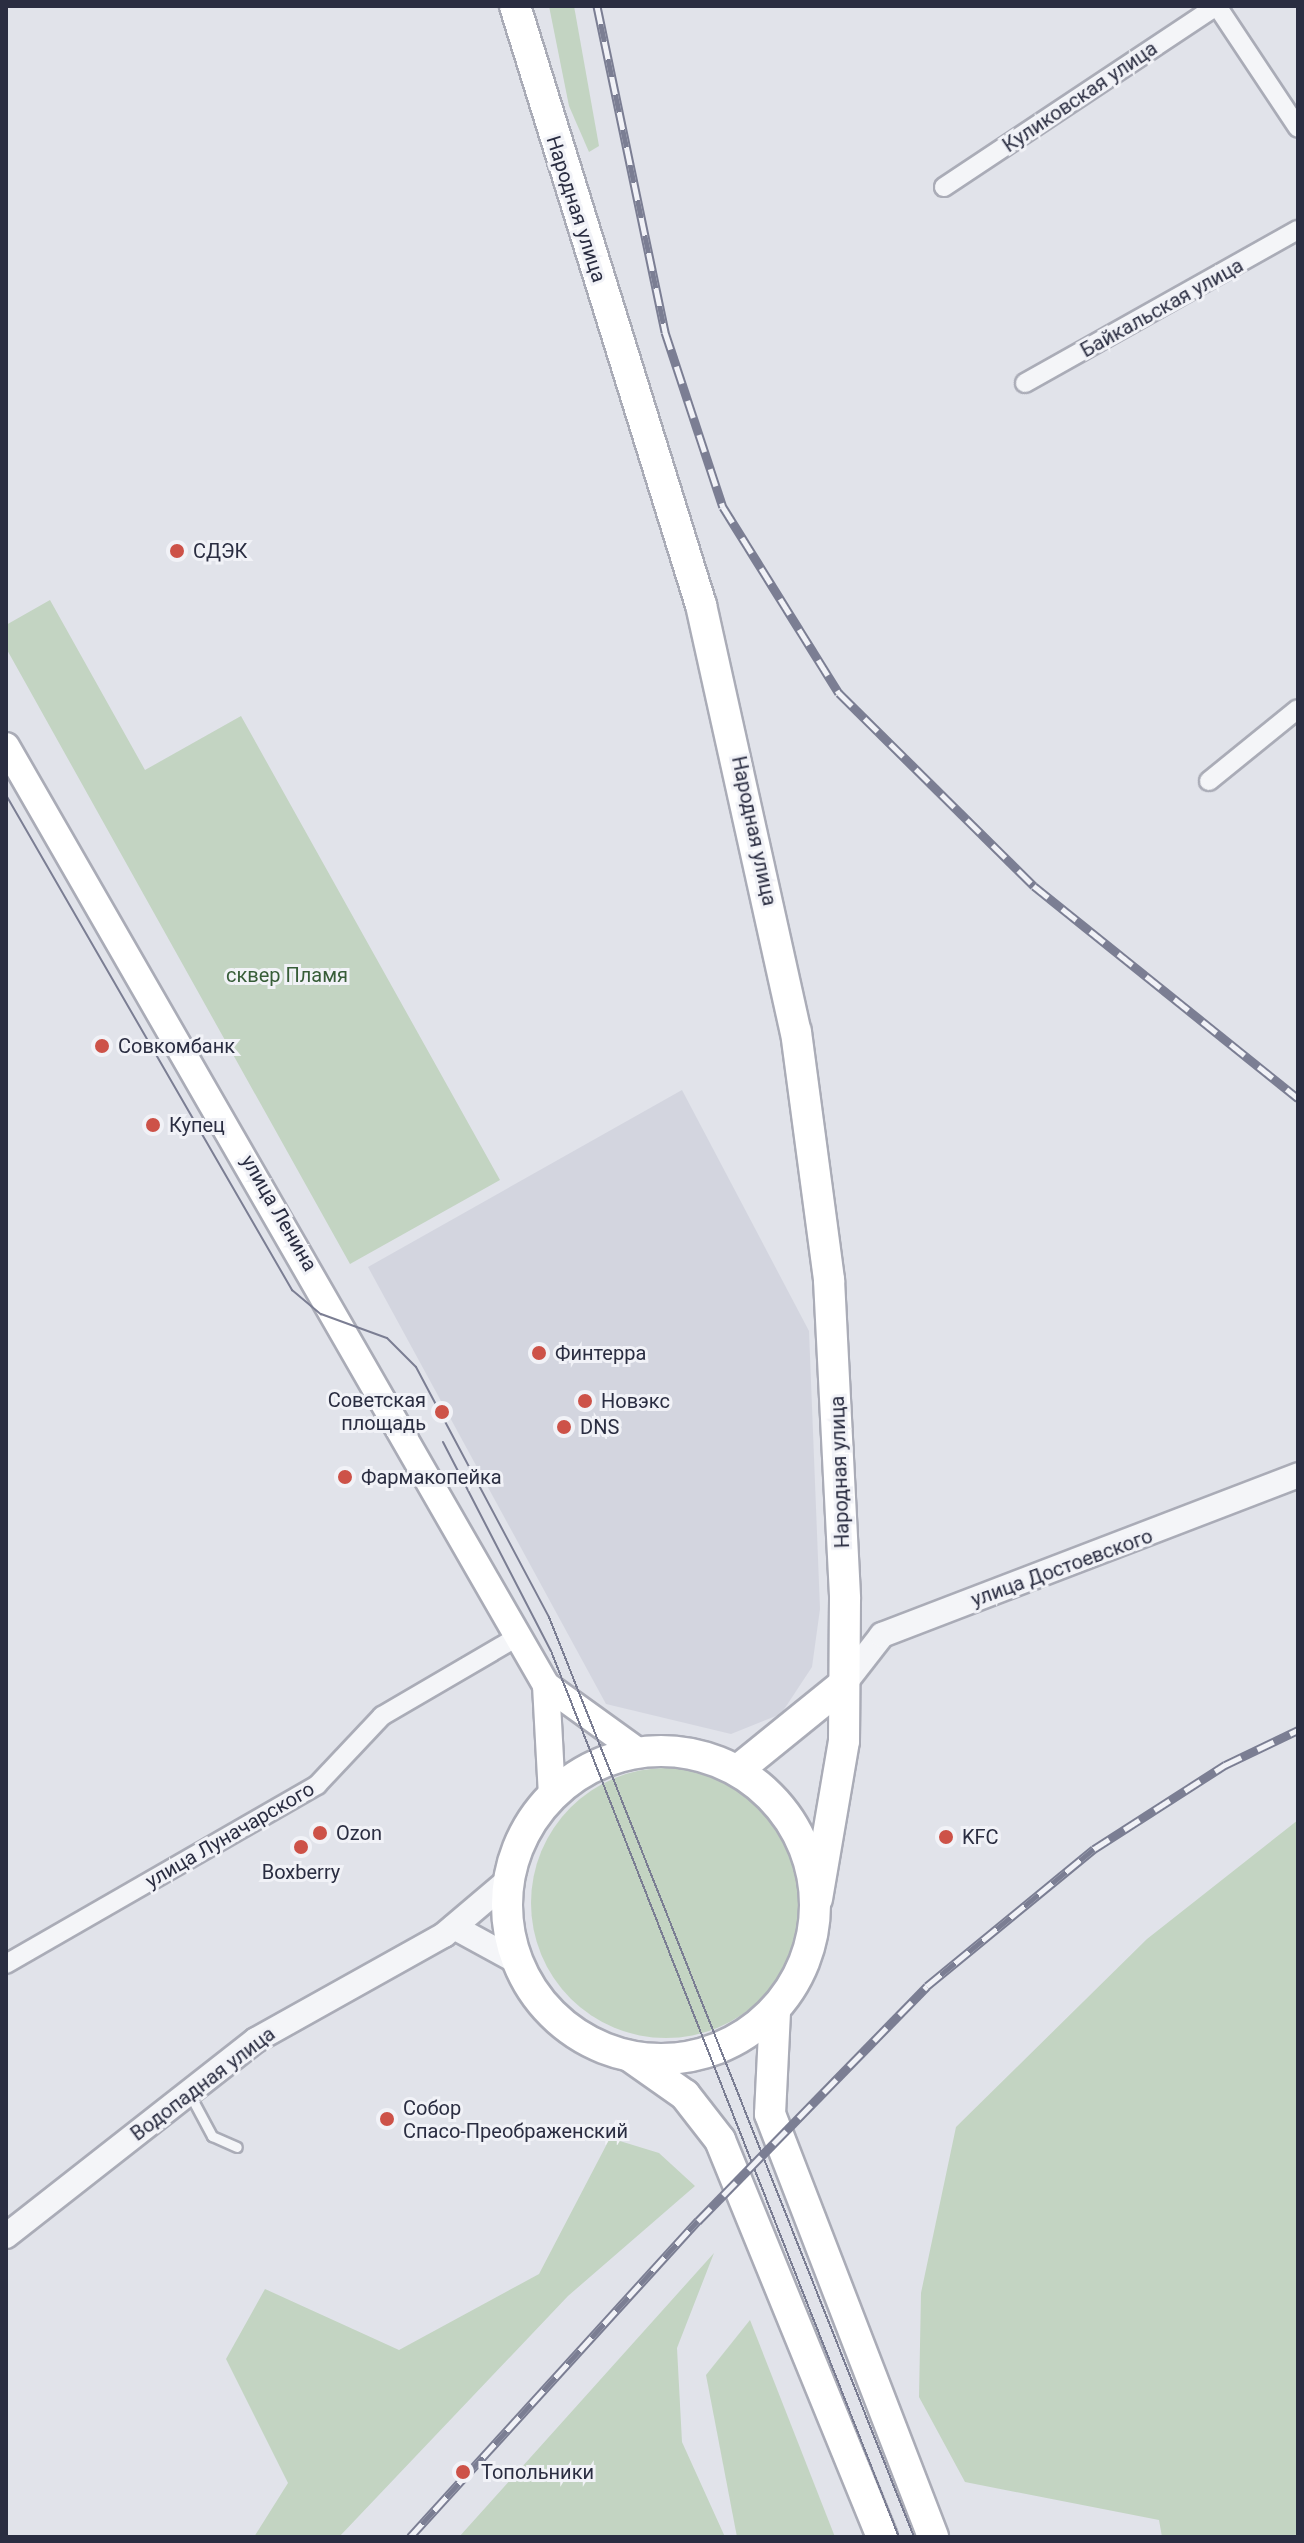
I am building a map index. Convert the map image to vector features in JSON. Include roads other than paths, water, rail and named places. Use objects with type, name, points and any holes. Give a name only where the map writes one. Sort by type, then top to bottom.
[{"type":"main road","name":"Народная улица","points":[[515,6],[701,605],[796,1032],[841,1434],[844,1684],[838,1805],[817,1899]]},
{"type":"main road","name":"улица Ленина","points":[[6,746],[546,1685]]},
{"type":"main road","points":[[738,1770],[844,1684]]},
{"type":"main road","points":[[546,1685],[639,1752]]},
{"type":"main road","points":[[546,1685],[552,1796]]},
{"type":"main road","points":[[882,2537],[720,2140],[685,2095],[631,2057],[563,2024],[518,1962],[508,1921],[510,1879],[525,1835],[552,1796],[580,1770],[639,1752],[690,1753],[738,1770],[778,1803],[806,1847],[817,1899],[813,1940],[775,2012],[770,2114],[933,2537]]},
{"type":"main road","points":[[631,2057],[709,2054],[775,2012]]},
{"type":"street","points":[[1216,6],[1298,128]]},
{"type":"street","name":"Куликовская улица","points":[[944,187],[1216,6]]},
{"type":"street","name":"Байкальская улица","points":[[1025,383],[1298,230]]},
{"type":"street","points":[[1209,781],[1298,709]]},
{"type":"street","name":"улица Достоевского","points":[[844,1684],[882,1635],[1298,1475]]},
{"type":"street","name":"улица Луначарского","points":[[6,1964],[317,1785],[382,1716],[519,1636]]},
{"type":"street","name":"Водопадная улица","points":[[8,2240],[256,2040],[454,1927],[510,1879]]},
{"type":"street","points":[[454,1927],[518,1962]]},
{"type":"lane","points":[[189,2093],[212,2136],[237,2147]]},
{"type":"tram line","points":[[6,795],[292,1290],[321,1314],[387,1338],[416,1367],[549,1617],[914,2537]]},
{"type":"tram line","points":[[443,1442],[551,1651],[899,2537]]},
{"type":"railway","points":[[597,6],[665,332],[723,507],[839,693],[1034,886],[1298,1098]]},
{"type":"railway","points":[[410,2537],[698,2221],[927,1986],[1094,1849],[1225,1765],[1298,1730]]},
{"type":"place","name":"СДЭК","points":[[177,551]]},
{"type":"place","name":"Совкомбанк","points":[[102,1046]]},
{"type":"place","name":"Купец","points":[[153,1125]]},
{"type":"place","name":"Финтерра","points":[[539,1353]]},
{"type":"place","name":"Новэкс","points":[[585,1401]]},
{"type":"place","name":"Советская площадь","points":[[442,1412]]},
{"type":"place","name":"DNS","points":[[564,1427]]},
{"type":"place","name":"Фармакопейка","points":[[345,1477]]},
{"type":"place","name":"Ozon","points":[[320,1833]]},
{"type":"place","name":"KFC","points":[[946,1837]]},
{"type":"place","name":"Boxberry","points":[[301,1847]]},
{"type":"place","name":"Собор Спасо-Преображенский","points":[[387,2119]]},
{"type":"place","name":"Топольники","points":[[463,2472]]},
{"type":"park label","name":"сквер Пламя","points":[[287,975]]}]
